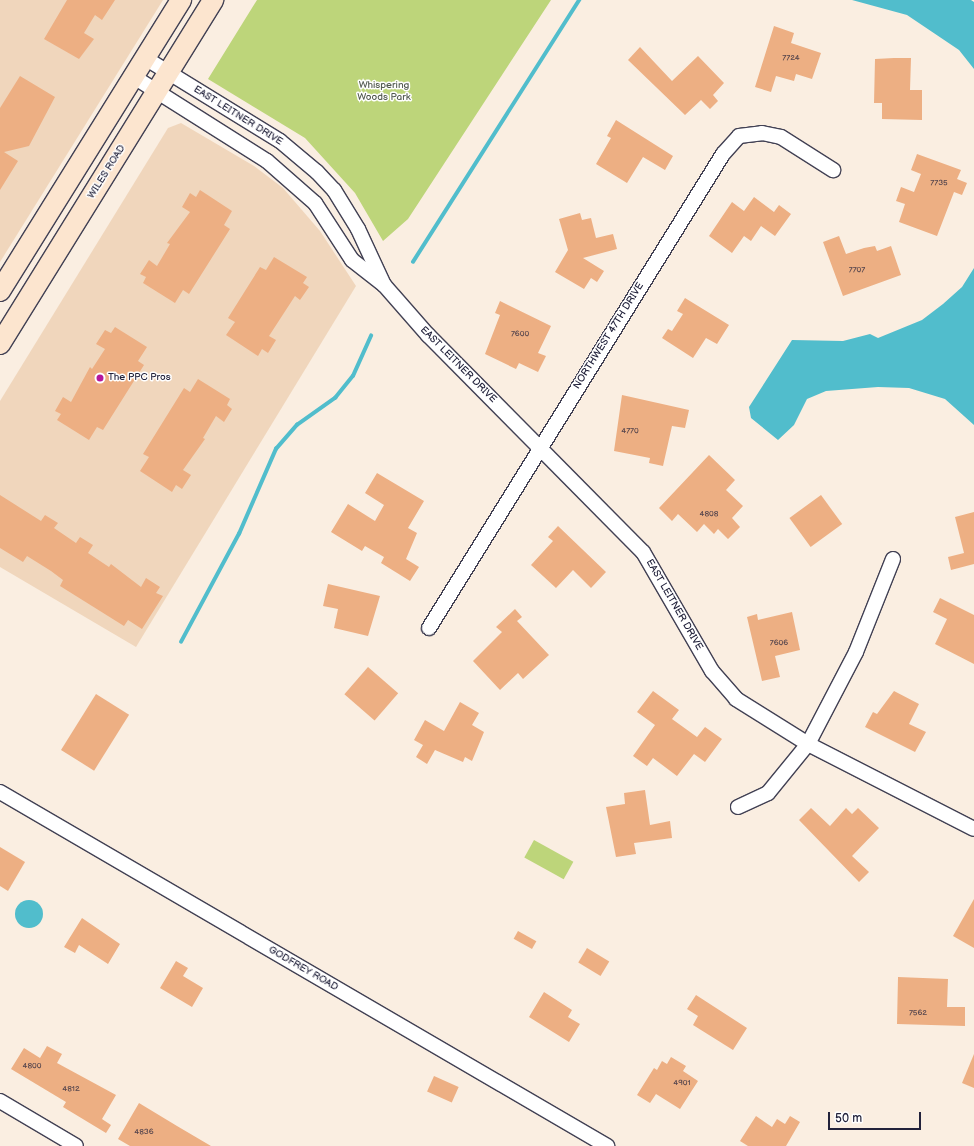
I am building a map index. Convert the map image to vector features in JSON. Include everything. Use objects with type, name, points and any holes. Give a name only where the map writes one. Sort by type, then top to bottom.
[{"type":"main road","points":[[0,290],[181,0]]},
{"type":"main road","name":"WILES ROAD","points":[[0,344],[213,0]]},
{"type":"street","name":"EAST LEITNER DRIVE","points":[[145,58],[280,141],[317,172],[334,190],[358,229],[384,285]]},
{"type":"street","name":"EAST LEITNER DRIVE","points":[[134,77],[223,133],[301,188],[315,203],[352,260],[384,285],[428,335],[643,552],[712,671],[736,699],[808,744],[974,829]]},
{"type":"street","points":[[223,133],[235,113]]},
{"type":"street","name":"NORTHWEST 47TH DRIVE","points":[[429,628],[723,154],[739,136],[762,133],[781,137],[833,170]]},
{"type":"street","points":[[301,188],[317,172]]},
{"type":"street","points":[[738,807],[768,793],[808,744],[856,652],[893,560]]},
{"type":"street","name":"GODFREY ROAD","points":[[0,792],[606,1146]]},
{"type":"street","points":[[0,1101],[76,1146]]},
{"type":"shaded area","points":[[0,0],[163,0],[0,262]]},
{"type":"shaded area","points":[[181,123],[254,166],[283,188],[320,231],[356,286],[136,647],[0,567],[0,401],[168,128]]},
{"type":"green space","name":"Whispering Woods Park","points":[[257,0],[551,0],[408,219],[383,241],[355,193],[305,138],[208,79]]},
{"type":"green space","points":[[534,840],[573,862],[564,879],[524,857]]},
{"type":"water","points":[[852,0],[971,0],[974,2],[974,69],[959,50],[907,15]]},
{"type":"water","points":[[974,268],[974,425],[945,399],[909,388],[878,387],[826,391],[807,399],[794,425],[778,440],[751,418],[749,407],[792,340],[843,341],[870,334],[878,338],[922,320],[962,287]]},
{"type":"water","points":[[29,900],[39,904],[43,914],[39,924],[29,928],[19,924],[15,914],[19,904]]},
{"type":"building","points":[[67,0],[115,0],[102,20],[95,15],[84,33],[94,39],[79,59],[44,39]]},
{"type":"building","points":[[774,26],[794,33],[791,43],[821,53],[812,79],[796,74],[794,81],[776,76],[771,92],[755,87]]},
{"type":"building","points":[[640,47],[672,81],[698,56],[724,83],[713,95],[718,101],[710,109],[701,100],[685,115],[628,60]]},
{"type":"building","points":[[911,58],[910,90],[922,90],[922,120],[882,119],[882,103],[874,103],[875,59]]},
{"type":"building","points":[[20,76],[55,97],[29,146],[4,152],[18,161],[0,190],[0,108]]},
{"type":"building","points":[[616,120],[673,156],[665,170],[643,157],[627,183],[596,164],[611,138],[607,136]]},
{"type":"building","points":[[917,154],[961,170],[957,179],[967,183],[962,195],[954,192],[937,236],[899,222],[905,204],[896,201],[901,187],[914,192],[921,174],[911,170]]},
{"type":"building","points":[[200,190],[232,211],[224,225],[230,229],[189,294],[183,290],[175,303],[143,283],[146,277],[140,274],[149,260],[157,266],[170,244],[167,243],[190,212],[182,207],[190,193],[196,197]]},
{"type":"building","points":[[754,197],[774,212],[779,205],[791,214],[775,236],[761,226],[751,241],[744,236],[732,253],[709,236],[732,202],[744,211]]},
{"type":"building","points":[[580,213],[582,220],[591,218],[596,238],[613,234],[617,249],[583,258],[604,271],[597,282],[591,278],[584,289],[555,272],[568,250],[559,219]]},
{"type":"building","points":[[839,236],[846,254],[875,246],[877,251],[891,246],[901,275],[843,296],[823,242]]},
{"type":"building","points":[[274,257],[307,277],[303,283],[309,287],[300,300],[295,296],[269,336],[276,340],[268,353],[262,349],[258,356],[226,335],[235,322],[228,318],[260,267],[266,270]]},
{"type":"building","points":[[685,298],[729,325],[717,344],[706,338],[693,358],[662,338],[668,329],[672,331],[683,314],[677,311]]},
{"type":"building","points":[[500,301],[551,326],[538,353],[546,356],[538,372],[519,363],[516,369],[485,354],[500,315],[495,313]]},
{"type":"building","points":[[115,327],[147,347],[138,361],[144,365],[103,430],[97,427],[89,440],[57,420],[61,414],[55,411],[63,397],[71,402],[90,367],[92,369],[105,349],[96,344],[105,330],[111,333]]},
{"type":"building","points":[[198,379],[230,399],[227,405],[232,409],[224,422],[216,416],[203,438],[205,439],[183,470],[191,475],[182,489],[176,485],[172,492],[140,471],[149,457],[143,454],[184,388],[190,392]]},
{"type":"building","points":[[622,395],[689,410],[685,428],[672,426],[663,466],[649,463],[650,458],[614,451]]},
{"type":"building","points":[[709,455],[735,480],[726,490],[743,506],[732,518],[740,527],[728,539],[718,529],[714,534],[704,524],[697,532],[678,514],[672,521],[659,508]]},
{"type":"building","points":[[377,473],[424,501],[408,528],[417,533],[406,559],[419,567],[410,581],[381,563],[384,557],[365,546],[362,551],[331,532],[348,504],[375,521],[384,505],[365,493]]},
{"type":"building","points":[[0,495],[41,521],[45,515],[58,523],[54,528],[76,543],[80,537],[93,545],[88,553],[109,567],[111,564],[141,587],[146,578],[160,587],[156,593],[163,596],[142,629],[128,620],[124,626],[60,586],[63,580],[27,556],[23,562],[0,548]]},
{"type":"building","points":[[821,495],[842,524],[811,547],[789,518]]},
{"type":"building","points":[[974,512],[974,564],[951,570],[948,557],[964,553],[955,517]]},
{"type":"building","points":[[558,526],[606,572],[591,588],[573,570],[556,588],[531,565],[553,541],[548,537]]},
{"type":"building","points":[[328,584],[380,596],[368,636],[334,628],[338,609],[323,606]]},
{"type":"building","points":[[940,598],[974,615],[974,664],[935,644],[947,619],[933,612]]},
{"type":"building","points":[[515,609],[522,617],[517,621],[549,655],[523,679],[518,673],[500,690],[473,661],[502,632],[496,627]]},
{"type":"building","points":[[792,612],[800,650],[775,656],[780,677],[762,681],[747,617],[757,614],[758,620]]},
{"type":"building","points":[[368,667],[398,693],[375,720],[344,694]]},
{"type":"building","points":[[653,691],[679,710],[672,719],[697,737],[705,727],[722,739],[705,762],[694,754],[677,776],[653,758],[647,766],[633,756],[655,725],[637,712]]},
{"type":"building","points":[[894,691],[919,704],[909,724],[926,732],[915,752],[865,727],[873,712],[877,714]]},
{"type":"building","points":[[96,694],[129,715],[94,771],[61,750]]},
{"type":"building","points":[[460,702],[479,713],[472,725],[484,732],[472,761],[465,757],[463,762],[435,750],[427,764],[416,757],[423,745],[414,740],[425,720],[444,731]]},
{"type":"building","points":[[645,790],[650,825],[670,821],[672,838],[634,843],[636,854],[616,857],[606,807],[625,804],[624,793]]},
{"type":"building","points":[[811,808],[830,826],[846,808],[852,814],[858,808],[879,828],[852,856],[869,872],[859,882],[799,820]]},
{"type":"building","points":[[0,847],[25,862],[8,891],[0,886]]},
{"type":"building","points":[[974,899],[974,948],[953,936]]},
{"type":"building","points":[[82,918],[120,944],[108,964],[79,945],[75,953],[64,947]]},
{"type":"building","points":[[518,931],[536,941],[532,949],[514,939]]},
{"type":"building","points":[[587,948],[609,961],[601,976],[578,963]]},
{"type":"building","points":[[176,961],[188,968],[183,976],[203,988],[192,1007],[160,988]]},
{"type":"building","points":[[898,977],[948,979],[947,1007],[965,1007],[965,1026],[897,1024]]},
{"type":"building","points":[[544,992],[572,1010],[568,1017],[580,1024],[569,1042],[529,1017]]},
{"type":"building","points":[[696,995],[747,1028],[733,1050],[693,1025],[698,1016],[687,1009]]},
{"type":"building","points":[[47,1046],[62,1054],[57,1063],[116,1095],[102,1119],[111,1125],[106,1133],[63,1107],[66,1102],[11,1069],[24,1048],[40,1058]]},
{"type":"building","points":[[974,1054],[974,1088],[962,1083]]},
{"type":"building","points":[[671,1057],[686,1066],[683,1071],[698,1081],[680,1109],[656,1094],[650,1103],[637,1095],[654,1068],[657,1070],[662,1061],[667,1064]]},
{"type":"building","points":[[434,1076],[459,1087],[452,1103],[427,1092]]},
{"type":"building","points":[[139,1103],[211,1146],[130,1146],[118,1139]]},
{"type":"building","points":[[756,1116],[772,1127],[777,1119],[785,1124],[790,1116],[800,1122],[786,1146],[748,1146],[740,1141]]},
{"type":"waterway","points":[[413,262],[579,0]]},
{"type":"waterway","points":[[181,642],[239,534],[276,449],[297,425],[335,398],[353,376],[371,336]]},
{"type":"place","name":"The PPC Pros","points":[[100,378]]}]
